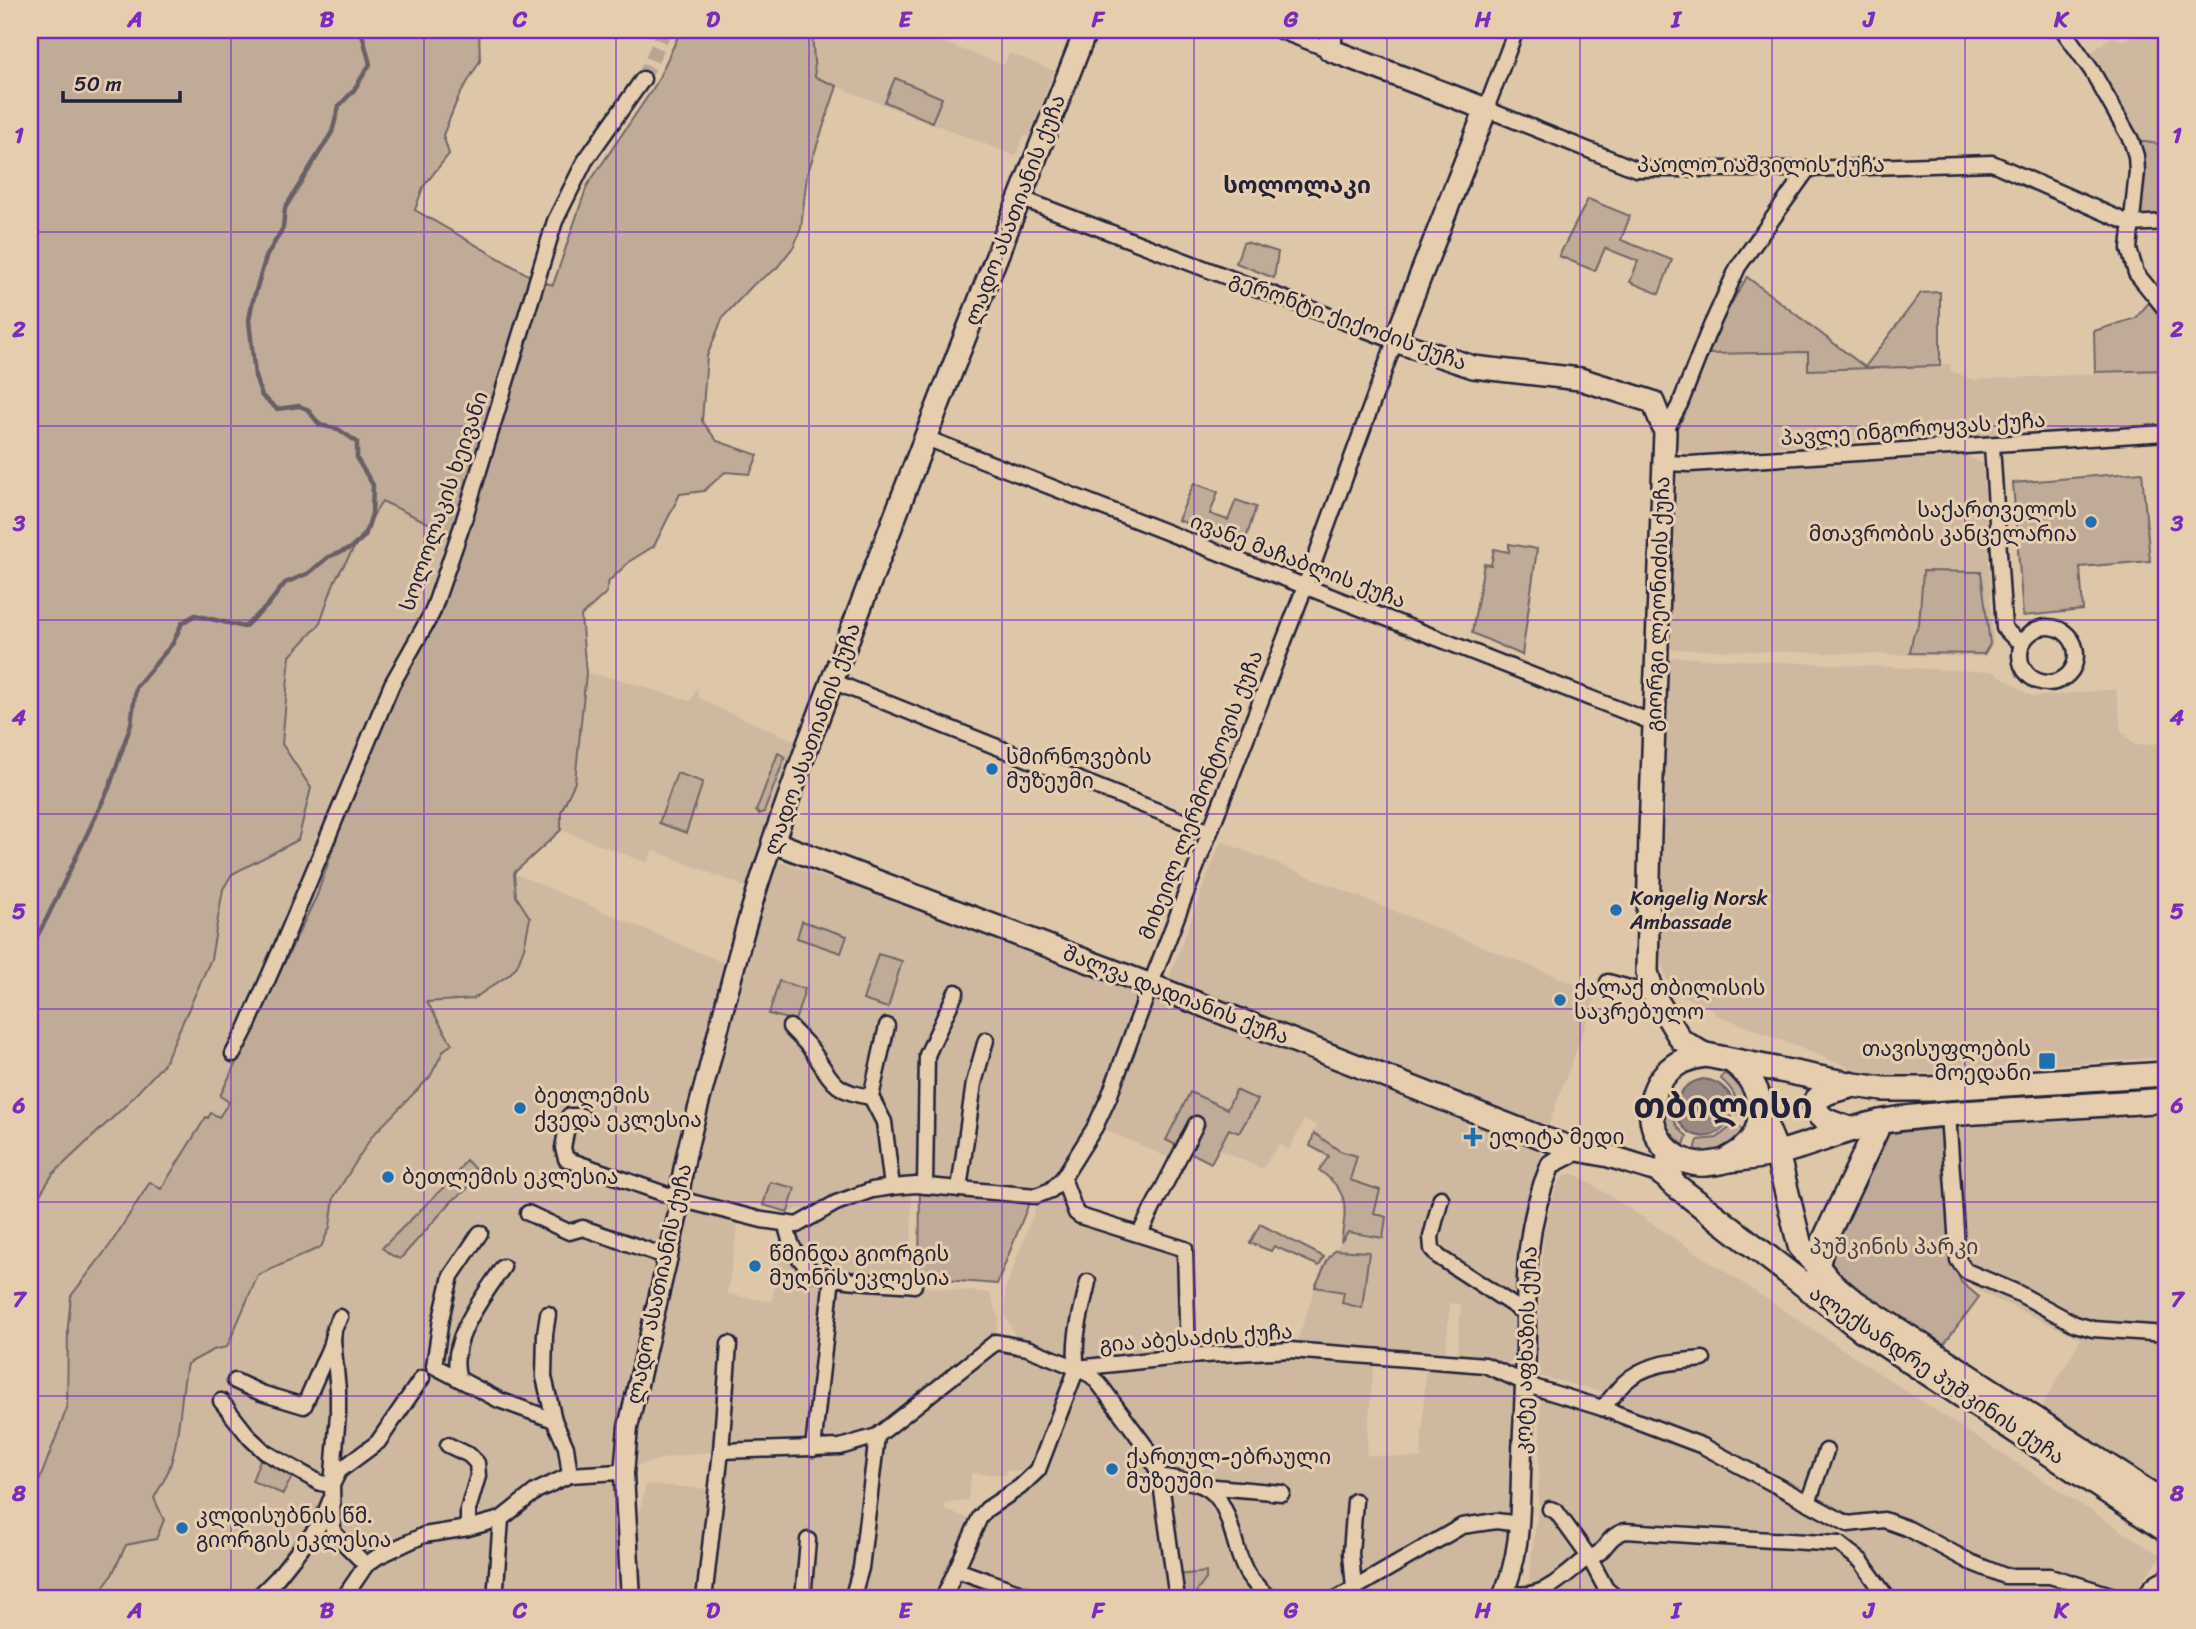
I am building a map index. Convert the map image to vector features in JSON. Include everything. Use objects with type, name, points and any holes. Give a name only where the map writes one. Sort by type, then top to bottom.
[{"type":"main road","name":"ლადო ასათიანის ქუჩა","points":[[773,842],[832,681],[1086,30]]},
{"type":"main road","name":"პაოლო იაშვილის ქუჩა","points":[[1331,40],[1486,109]]},
{"type":"main road","points":[[1395,341],[1486,109]]},
{"type":"main road","name":"გერონტი ქიქოძის ქუჩა","points":[[1395,341],[1473,368],[1580,379],[1653,402],[1665,432]]},
{"type":"main road","name":"გიორგი ლეონიძის ქუჩა","points":[[1665,432],[1647,972],[1654,995],[1681,1040],[1706,1055]]},
{"type":"main road","name":"შალვა დადიანის ქუჩა","points":[[773,842],[1578,1150]]},
{"type":"main road","points":[[2166,1074],[1929,1089],[1883,1089],[1706,1055],[1693,1056],[1670,1068],[1655,1089],[1651,1102],[1654,1128],[1668,1150],[1681,1159],[1697,1164],[1711,1164],[1777,1153],[1849,1129],[1880,1122],[1948,1114],[2166,1100]]},
{"type":"main road","points":[[1725,1161],[1736,1155],[1754,1136],[1760,1112],[1754,1083],[1744,1070],[1732,1061]]},
{"type":"main road","points":[[1849,1129],[1821,1118],[1815,1102],[1825,1093],[1854,1085]]},
{"type":"main road","points":[[1760,1112],[1777,1153],[1800,1246],[1817,1267]]},
{"type":"main road","points":[[1817,1267],[1823,1243],[1880,1122]]},
{"type":"main road","points":[[1578,1150],[1609,1156],[1657,1171],[1671,1182]]},
{"type":"main road","points":[[1609,1156],[1668,1150]]},
{"type":"main road","points":[[1668,1150],[1671,1182]]},
{"type":"main road","name":"ალექსანდრე პუშკინის ქუჩა","points":[[1671,1182],[1861,1329],[2166,1530]]},
{"type":"main road","name":"ალექსანდრე პუშკინის ქუჩა","points":[[1817,1267],[1850,1299],[2166,1504]]},
{"type":"street","name":"პაოლო იაშვილის ქუჩა","points":[[1278,30],[1331,40]]},
{"type":"street","points":[[1486,109],[1516,30]]},
{"type":"street","points":[[2063,30],[2092,71],[2131,140],[2137,170],[2129,249],[2136,273],[2166,310]]},
{"type":"street","name":"სოლოლაკის ხეივანი","points":[[233,1054],[281,951],[392,684],[432,613],[463,523],[555,221],[586,161],[643,79]]},
{"type":"street","name":"პაოლო იაშვილის ქუჩა","points":[[1486,109],[1636,169],[1808,169],[1992,163],[2131,224]]},
{"type":"street","name":"გიორგი ლეონიძის ქუჩა","points":[[1665,432],[1680,404],[1738,267],[1808,169]]},
{"type":"street","name":"გერონტი ქიქოძის ქუჩა","points":[[1020,198],[1395,341]]},
{"type":"street","points":[[2131,224],[2166,222]]},
{"type":"street","name":"მიხეილ ლერმონტოვის ქუჩა","points":[[959,1189],[1036,1196],[1051,1190],[1063,1178],[1085,1144],[1110,1097],[1150,985],[1305,586],[1395,341]]},
{"type":"street","name":"პავლე ინგოროყვას ქუჩა","points":[[1663,463],[1690,464],[1992,446],[2166,433]]},
{"type":"street","name":"ივანე მაჩაბლის ქუჩა","points":[[926,438],[1654,723]]},
{"type":"street","points":[[1992,446],[2004,628],[2014,638],[2023,641]]},
{"type":"street","points":[[2040,627],[2063,630],[2073,642],[2077,657],[2075,665],[2066,677],[2059,681],[2036,681],[2029,677],[2021,664],[2020,649],[2023,641],[2033,630],[2040,627]]},
{"type":"street","points":[[832,681],[1210,832]]},
{"type":"street","name":"ლადო ასათიანის ქუჩა","points":[[631,1599],[624,1474],[628,1427],[678,1214],[690,1143],[735,966],[773,842]]},
{"type":"street","points":[[1608,982],[1654,995]]},
{"type":"street","points":[[925,1186],[927,1055],[956,992]]},
{"type":"street","points":[[887,1026],[871,1097],[884,1122],[892,1186]]},
{"type":"street","points":[[790,1027],[812,1051],[827,1076],[837,1086],[845,1092],[871,1097]]},
{"type":"street","points":[[582,1116],[569,1116],[563,1148],[566,1159],[679,1199],[762,1220],[797,1224],[836,1203],[892,1186],[959,1189],[974,1083],[986,1040]]},
{"type":"street","points":[[1948,1114],[1958,1260],[1966,1271],[2018,1293],[2076,1324],[2093,1329],[2166,1334]]},
{"type":"street","points":[[1139,1233],[1196,1124]]},
{"type":"street","name":"კოტე აფხაზის ქუჩა","points":[[1503,1595],[1515,1561],[1520,1524],[1526,1272],[1531,1225],[1551,1164],[1578,1150]]},
{"type":"street","points":[[1063,1178],[1076,1213],[1185,1248],[1188,1356]]},
{"type":"street","points":[[1441,1198],[1431,1237],[1432,1250],[1525,1313]]},
{"type":"street","points":[[528,1213],[569,1232],[583,1228],[668,1257]]},
{"type":"street","points":[[786,1224],[788,1241],[797,1255],[816,1273],[914,1285]]},
{"type":"street","points":[[480,1233],[451,1276],[434,1366],[499,1400],[554,1420]]},
{"type":"street","points":[[459,1379],[455,1367],[467,1324],[503,1267]]},
{"type":"street","points":[[813,1449],[832,1277]]},
{"type":"street","points":[[943,1599],[980,1517],[1038,1470],[1077,1368],[1075,1357],[1079,1321],[1088,1282]]},
{"type":"street","points":[[548,1314],[544,1377],[554,1420],[566,1447],[570,1475]]},
{"type":"street","points":[[235,1381],[261,1393],[304,1406],[336,1329],[338,1390],[333,1532],[366,1565]]},
{"type":"street","name":"გია აბესაძის ქუჩა","points":[[877,1436],[996,1342],[1027,1348],[1077,1368],[1188,1356],[1290,1350],[1448,1362],[1485,1366],[1525,1383],[1602,1408],[1703,1446],[1848,1524]]},
{"type":"street","points":[[705,1599],[729,1344]]},
{"type":"street","points":[[1602,1408],[1625,1382],[1639,1372],[1655,1365],[1703,1359]]},
{"type":"street","points":[[1077,1368],[1092,1376],[1100,1385],[1146,1447],[1160,1476],[1177,1599]]},
{"type":"street","points":[[256,1599],[277,1578],[316,1529],[339,1471],[378,1442],[422,1378]]},
{"type":"street","points":[[221,1401],[265,1452],[333,1490]]},
{"type":"street","points":[[721,1451],[840,1447],[877,1436],[861,1568],[852,1599]]},
{"type":"street","points":[[448,1445],[470,1455],[477,1463],[478,1476],[468,1510],[468,1528]]},
{"type":"street","points":[[1808,1503],[1826,1451]]},
{"type":"street","points":[[342,1599],[366,1565],[377,1556],[424,1535],[501,1519],[537,1491],[570,1475],[624,1474]]},
{"type":"street","points":[[1160,1476],[1203,1486],[1282,1493]]},
{"type":"street","points":[[1203,1486],[1223,1504],[1235,1546],[1248,1575],[1270,1599]]},
{"type":"street","points":[[1354,1588],[1351,1553],[1355,1501]]},
{"type":"street","points":[[1550,1509],[1556,1511],[1589,1557],[1606,1589],[1618,1599]]},
{"type":"street","points":[[495,1599],[501,1519]]},
{"type":"street","points":[[1839,1544],[1848,1524],[1884,1520],[1909,1529],[1970,1562],[2005,1576],[2050,1576],[2124,1599]]},
{"type":"street","points":[[1336,1599],[1462,1527],[1496,1521],[1520,1524]]},
{"type":"street","points":[[1503,1595],[1532,1594],[1547,1590],[1589,1557],[1598,1554],[1614,1535],[1625,1531],[1839,1544],[1861,1561],[1888,1599]]},
{"type":"street","points":[[803,1599],[807,1540]]},
{"type":"street","points":[[957,1570],[1024,1594]]},
{"type":"street","points":[[2142,1599],[2152,1585],[2166,1578]]},
{"type":"shaded area","points":[[812,30],[909,30],[1004,65],[1009,53],[1054,71],[1029,137],[1024,135],[1016,156],[815,78]]},
{"type":"shaded area","points":[[2144,30],[2166,30],[2166,145],[2138,141],[2086,57],[2112,36],[2122,41]]},
{"type":"shaded area","points":[[1808,352],[1809,370],[1950,364],[1951,371],[1974,380],[2166,370],[2166,424],[1785,446],[1689,456],[1677,446],[1675,438],[1683,406],[1708,354]]},
{"type":"shaded area","points":[[1965,455],[1983,464],[1993,643],[1985,657],[1669,649],[1678,468]]},
{"type":"shaded area","points":[[382,500],[458,537],[361,756],[345,814],[317,895],[220,1096],[229,1101],[161,1189],[149,1183],[110,1245],[71,1296],[67,1408],[30,1499],[30,1210],[53,1174],[123,1108],[211,959],[223,889],[232,874],[298,840],[311,788],[282,744],[290,656],[319,625],[335,580]]},
{"type":"shaded area","points":[[1674,657],[1994,672],[2033,697],[2116,689],[2121,730],[2135,745],[2166,743],[2166,1057],[1874,1077],[1860,1075],[1848,1067],[1715,1014],[1713,1009],[1683,996],[1666,978],[1659,950],[1668,660]]},
{"type":"shaded area","points":[[586,673],[622,680],[690,701],[698,687],[698,697],[718,708],[803,744],[753,890],[653,850],[647,863],[561,830],[561,812],[575,782]]},
{"type":"shaded area","points":[[1221,841],[1597,993],[1544,1138],[1372,1071],[1376,1061],[1170,980]]},
{"type":"shaded area","points":[[780,862],[1145,987],[1090,1129],[1056,1180],[1034,1190],[962,1180],[887,1181],[912,1187],[911,1278],[834,1275],[818,1270],[800,1254],[789,1224],[825,1203],[788,1212],[763,1205],[690,1196],[685,1191],[706,1097],[771,867]]},
{"type":"shaded area","points":[[514,873],[733,967],[621,1475],[622,1599],[94,1599],[112,1575],[126,1545],[156,1539],[154,1498],[171,1465],[181,1417],[187,1364],[227,1346],[258,1275],[321,1247],[330,1227],[334,1197],[372,1136],[430,1077],[444,1050],[427,1001],[473,999],[510,974],[517,966]]},
{"type":"shaded area","points":[[1157,997],[1372,1078],[1541,1152],[1544,1172],[1521,1243],[1516,1287],[1517,1359],[1507,1363],[1457,1359],[1461,1305],[1450,1303],[1445,1357],[1296,1346],[1315,1287],[1344,1292],[1369,1252],[1335,1250],[1348,1232],[1386,1217],[1374,1213],[1349,1180],[1357,1156],[1341,1151],[1314,1133],[1317,1126],[1304,1120],[1289,1150],[1279,1144],[1262,1169],[1218,1149],[1229,1128],[1239,1132],[1258,1100],[1237,1090],[1228,1109],[1189,1093],[1166,1140],[1181,1147],[1174,1160],[1101,1128]]},
{"type":"shaded area","points":[[1703,1079],[1722,1086],[1727,1091],[1733,1109],[1730,1119],[1721,1130],[1713,1135],[1700,1136],[1689,1132],[1681,1124],[1676,1104],[1680,1093],[1689,1084]]},
{"type":"shaded area","points":[[2166,1115],[2166,1498],[2038,1413],[2081,1339],[1985,1294],[1970,1283],[1965,1273],[1949,1127]]},
{"type":"shaded area","points":[[1571,1174],[1624,1205],[2161,1556],[2133,1594],[2054,1573],[2016,1572],[1982,1564],[1921,1531],[1843,1519],[1617,1411],[1607,1393],[1539,1376],[1544,1230],[1557,1185],[1565,1175]]},
{"type":"shaded area","points":[[1053,1194],[1070,1197],[1077,1216],[1178,1248],[1184,1353],[1078,1364],[1018,1340],[1006,1318],[1005,1290],[1039,1199]]},
{"type":"shaded area","points":[[688,1207],[739,1220],[727,1294],[771,1302],[785,1238],[831,1280],[812,1447],[723,1450],[671,1457],[638,1465],[631,1455],[679,1214]]},
{"type":"shaded area","points":[[836,1279],[990,1293],[999,1319],[995,1337],[866,1438],[816,1442]]},
{"type":"shaded area","points":[[995,1347],[1026,1352],[1072,1373],[1031,1472],[1007,1470],[1005,1475],[971,1473],[968,1500],[944,1503],[945,1510],[975,1521],[940,1599],[854,1599],[880,1442]]},
{"type":"shaded area","points":[[1269,1354],[1374,1360],[1366,1455],[1421,1458],[1426,1363],[1475,1366],[1517,1386],[1514,1520],[1455,1526],[1405,1549],[1328,1599],[1278,1599],[1246,1559],[1224,1503],[1167,1474],[1154,1447],[1110,1389],[1109,1378],[1115,1366]]},
{"type":"shaded area","points":[[1077,1372],[1092,1379],[1159,1477],[1175,1599],[945,1599],[982,1517],[1030,1484]]},
{"type":"shaded area","points":[[1541,1394],[1698,1448],[1840,1524],[1833,1542],[1614,1527],[1594,1549],[1576,1538],[1558,1509],[1538,1504]]},
{"type":"shaded area","points":[[875,1440],[853,1580],[847,1599],[707,1599],[723,1454]]},
{"type":"shaded area","points":[[1164,1481],[1204,1491],[1215,1498],[1265,1599],[1191,1599],[1206,1579],[1206,1573],[1177,1575]]},
{"type":"shaded area","points":[[646,1484],[708,1489],[698,1599],[637,1599],[634,1536]]},
{"type":"shaded area","points":[[1538,1508],[1555,1511],[1577,1546],[1576,1563],[1540,1588],[1528,1585]]},
{"type":"shaded area","points":[[1879,1522],[1978,1571],[2051,1578],[2122,1599],[1890,1599],[1845,1540],[1856,1525]]},
{"type":"shaded area","points":[[1494,1527],[1512,1529],[1509,1546],[1487,1599],[1341,1599],[1463,1533]]},
{"type":"shaded area","points":[[1622,1536],[1838,1547],[1859,1563],[1884,1599],[1623,1599],[1602,1573],[1602,1558]]},
{"type":"shaded area","points":[[1587,1562],[1594,1572],[1599,1595],[1606,1599],[1544,1599],[1545,1595]]},
{"type":"green space","points":[[30,30],[479,30],[480,61],[458,98],[443,135],[449,154],[423,187],[415,210],[537,280],[553,285],[587,186],[656,84],[681,30],[812,30],[815,77],[837,86],[807,175],[801,228],[794,246],[776,269],[754,284],[723,317],[707,356],[702,421],[717,441],[758,455],[750,474],[725,472],[704,491],[680,494],[654,546],[630,561],[609,581],[606,593],[581,616],[586,673],[575,782],[561,812],[561,830],[514,873],[516,896],[530,918],[517,966],[510,974],[473,999],[427,1002],[452,1044],[444,1050],[430,1077],[372,1136],[334,1197],[330,1227],[321,1247],[258,1275],[227,1347],[213,1350],[187,1364],[174,1451],[168,1472],[154,1498],[164,1520],[156,1539],[126,1545],[112,1575],[94,1599],[30,1599],[30,1499],[67,1408],[71,1296],[110,1245],[150,1182],[161,1189],[206,1117],[211,1113],[219,1117],[229,1102],[220,1096],[317,895],[345,814],[361,756],[432,613],[458,537],[382,501],[335,580],[319,625],[290,656],[282,744],[311,788],[298,840],[232,874],[223,889],[211,959],[164,1064],[123,1108],[53,1174],[30,1210]]},
{"type":"green space","points":[[895,78],[942,98],[932,122],[885,102]]},
{"type":"green space","points":[[2138,141],[2166,145],[2166,217],[2137,215]]},
{"type":"green space","points":[[1588,199],[1630,216],[1621,240],[1672,260],[1659,294],[1630,282],[1638,261],[1605,248],[1595,271],[1559,256]]},
{"type":"green space","points":[[1243,243],[1278,252],[1274,278],[1236,263]]},
{"type":"green space","points":[[1747,277],[1865,367],[1921,293],[1940,292],[1940,366],[1808,370],[1808,352],[1708,354],[1728,309]]},
{"type":"green space","points":[[2151,300],[2166,318],[2166,370],[2095,372],[2094,331],[2136,318]]},
{"type":"green space","name":"საქართველოს მთავრობის კანცელარია","points":[[2142,472],[2150,561],[2080,567],[2083,610],[2023,616],[2013,483]]},
{"type":"green space","points":[[1194,483],[1218,492],[1210,514],[1228,520],[1236,500],[1256,507],[1244,545],[1178,520]]},
{"type":"green space","points":[[1509,544],[1537,549],[1522,655],[1472,633],[1484,564],[1491,565],[1494,549],[1509,552]]},
{"type":"green space","points":[[1923,571],[1981,572],[1990,644],[1984,654],[1910,653],[1913,636],[1919,625]]},
{"type":"green space","points":[[778,753],[785,757],[764,812],[759,814],[756,811]]},
{"type":"green space","points":[[677,773],[703,782],[686,833],[659,823]]},
{"type":"green space","points":[[802,921],[847,936],[841,953],[797,938]]},
{"type":"green space","points":[[878,954],[902,961],[888,1008],[863,1000]]},
{"type":"green space","points":[[779,981],[805,989],[795,1021],[769,1014]]},
{"type":"green space","points":[[1724,1073],[1741,1086],[1750,1119],[1737,1114],[1734,1094],[1721,1079]]},
{"type":"green space","points":[[1236,1090],[1258,1100],[1239,1133],[1229,1129],[1211,1163],[1166,1140],[1190,1092],[1227,1109]]},
{"type":"green space","points":[[1663,1097],[1672,1101],[1674,1121],[1687,1136],[1684,1145],[1666,1124],[1662,1112]]},
{"type":"green space","points":[[1733,1125],[1747,1130],[1730,1146],[1710,1152],[1695,1150],[1698,1140],[1717,1138]]},
{"type":"green space","name":"პუშკინის პარკი","points":[[1941,1128],[1957,1272],[1961,1282],[1979,1297],[1941,1348],[1843,1286],[1832,1271],[1828,1256],[1888,1133]]},
{"type":"green space","points":[[1314,1133],[1340,1151],[1357,1156],[1350,1180],[1380,1190],[1374,1213],[1386,1217],[1383,1238],[1348,1232],[1341,1242],[1344,1202],[1337,1186],[1319,1170],[1329,1156],[1310,1146]]},
{"type":"green space","points":[[466,1160],[479,1173],[466,1190],[452,1201],[400,1259],[382,1248],[452,1179]]},
{"type":"green space","points":[[770,1182],[795,1188],[788,1212],[763,1205]]},
{"type":"green space","points":[[920,1188],[1031,1198],[997,1284],[919,1278]]},
{"type":"green space","points":[[1260,1224],[1324,1257],[1319,1266],[1274,1246],[1271,1251],[1250,1243]]},
{"type":"green space","points":[[1335,1250],[1369,1252],[1362,1308],[1342,1303],[1344,1292],[1315,1287]]},
{"type":"green space","points":[[263,1452],[294,1473],[283,1494],[252,1481]]},
{"type":"green space","points":[[1206,1572],[1206,1579],[1191,1599],[1180,1599],[1177,1575]]},
{"type":"waterway","points":[[30,949],[109,788],[131,724],[136,687],[173,643],[182,623],[195,615],[244,627],[267,606],[285,583],[309,573],[328,557],[351,548],[365,536],[372,514],[373,485],[357,459],[357,442],[338,429],[320,425],[307,409],[299,406],[277,409],[262,396],[255,376],[249,320],[266,257],[283,228],[285,208],[332,132],[339,106],[354,90],[370,64],[361,30]]},
{"type":"tunnel","points":[[643,79],[665,30]]},
{"type":"place","name":"საქართველოს მთავრობის კანცელარია","points":[[2091,522]]},
{"type":"place","name":"სმირნოვების მუზეუმი","points":[[992,769]]},
{"type":"place","name":"Kongelig Norsk Ambassade","points":[[1616,910]]},
{"type":"place","name":"ქალაქ თბილისის საკრებულო","points":[[1560,1000]]},
{"type":"place","name":"თავისუფლების მოედანი","points":[[2047,1061]]},
{"type":"place","name":"ბეთლემის ქვედა ეკლესია","points":[[520,1108]]},
{"type":"place","name":"ელიტა მედი","points":[[1473,1137]]},
{"type":"place","name":"ბეთლემის ეკლესია","points":[[388,1177]]},
{"type":"place","name":"წმინდა გიორგის მუღნის ეკლესია","points":[[755,1266]]},
{"type":"place","name":"ქართულ-ებრაული მუზეუმი","points":[[1112,1469]]},
{"type":"place","name":"კლდისუბნის წმ. გიორგის ეკლესია","points":[[182,1528]]},
{"type":"district","name":"სოლოლაკი","points":[[1297,185]]},
{"type":"district","name":"თბილისი","points":[[1723,1106]]}]
